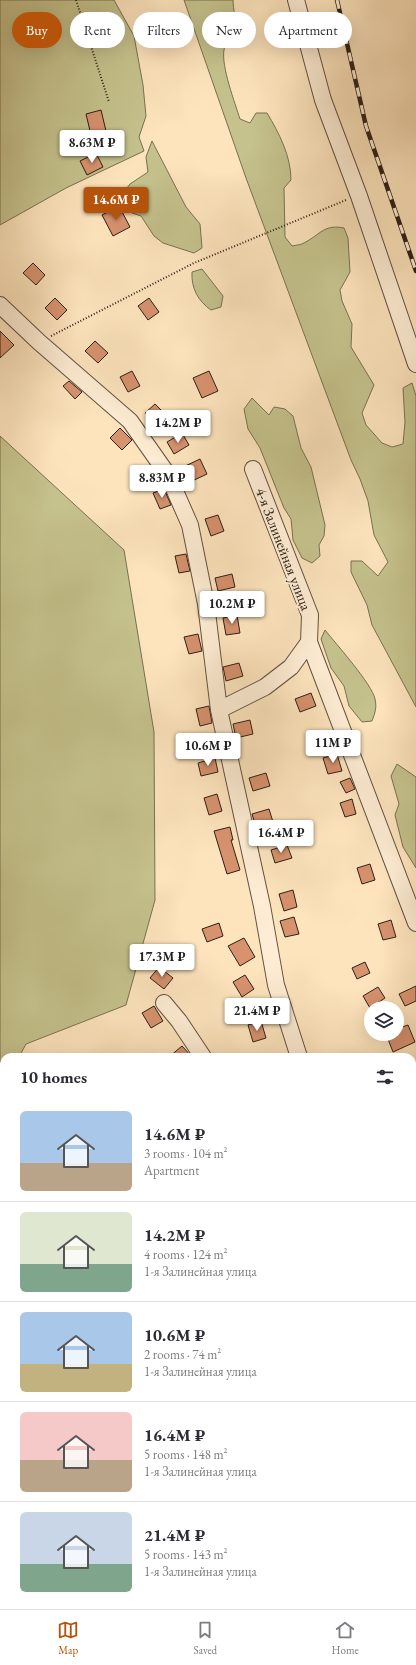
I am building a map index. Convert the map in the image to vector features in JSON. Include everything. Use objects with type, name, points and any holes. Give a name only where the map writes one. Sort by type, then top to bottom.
[{"type":"street","points":[[296,0],[323,100],[416,364]]},
{"type":"street","points":[[0,305],[39,342],[130,421],[168,475],[190,525],[206,604],[219,710],[262,906],[276,985],[298,1053]]},
{"type":"street","name":"4-я Залинейная улица","points":[[253,469],[310,615],[308,642],[416,923]]},
{"type":"street","points":[[219,710],[266,688],[290,666],[308,642]]},
{"type":"street","points":[[164,1003],[179,1021],[200,1053]]},
{"type":"path","points":[[76,0],[109,102]]},
{"type":"path","points":[[39,342],[194,263],[358,196]]},
{"type":"shaded area","points":[[0,0],[114,0],[121,12],[70,12],[70,48],[125,48],[125,20],[133,34],[133,48],[136,48],[143,85],[146,116],[139,137],[144,151],[66,188],[0,225]]},
{"type":"shaded area","points":[[184,0],[233,0],[234,12],[202,12],[202,48],[225,48],[226,75],[240,119],[250,123],[256,113],[267,113],[284,145],[289,162],[291,180],[284,188],[285,237],[292,246],[303,244],[332,227],[344,228],[348,238],[350,272],[340,290],[342,301],[352,324],[351,347],[374,385],[362,413],[366,425],[382,443],[392,447],[403,444],[405,422],[403,388],[412,383],[416,396],[416,707],[372,625],[367,605],[351,572],[351,561],[362,561],[378,576],[388,562],[374,535],[368,501],[351,460],[246,178],[194,29],[194,12],[188,12]]},
{"type":"shaded area","points":[[152,141],[186,207],[200,224],[202,248],[194,253],[163,243],[154,236],[141,216],[132,213],[124,205],[123,193],[130,184],[148,172],[146,157]]},
{"type":"shaded area","points":[[202,269],[223,296],[221,307],[211,310],[202,303],[196,294],[192,272]]},
{"type":"shaded area","points":[[252,398],[269,415],[274,407],[285,409],[293,416],[301,448],[311,467],[325,525],[324,536],[319,545],[320,556],[312,563],[302,558],[293,540],[291,519],[284,508],[260,448],[248,429],[244,409]]},
{"type":"shaded area","points":[[0,436],[124,550],[154,732],[155,900],[126,1005],[26,1044],[21,1053],[0,1053]]},
{"type":"shaded area","points":[[325,630],[361,674],[372,692],[376,705],[372,721],[362,722],[349,706],[344,686],[331,668],[321,639]]},
{"type":"shaded area","points":[[397,764],[416,777],[416,868],[403,847],[395,815],[399,804],[391,776]]},
{"type":"building","points":[[101,110],[106,131],[91,135],[86,114]]},
{"type":"building","points":[[96,153],[103,167],[87,175],[80,161]]},
{"type":"building","points":[[119,206],[130,227],[113,236],[102,215]]},
{"type":"building","points":[[33,263],[45,275],[36,285],[23,273]]},
{"type":"building","points":[[55,298],[67,310],[57,320],[45,308]]},
{"type":"building","points":[[149,298],[159,312],[148,320],[138,306]]},
{"type":"building","points":[[0,331],[14,345],[0,358]]},
{"type":"building","points":[[95,341],[108,353],[98,363],[85,351]]},
{"type":"building","points":[[132,371],[140,386],[128,392],[120,377]]},
{"type":"building","points":[[209,371],[218,391],[202,398],[193,378]]},
{"type":"building","points":[[69,381],[82,392],[75,399],[63,386]]},
{"type":"building","points":[[155,404],[167,416],[157,426],[145,413]]},
{"type":"building","points":[[120,428],[132,440],[122,450],[110,438]]},
{"type":"building","points":[[182,433],[189,445],[174,454],[167,442]]},
{"type":"building","points":[[200,459],[207,474],[188,483],[181,468]]},
{"type":"building","points":[[164,489],[171,505],[160,509],[153,493]]},
{"type":"building","points":[[218,515],[224,531],[211,536],[205,519]]},
{"type":"building","points":[[186,554],[190,571],[179,573],[175,556]]},
{"type":"building","points":[[232,574],[235,587],[218,591],[215,578]]},
{"type":"building","points":[[237,615],[240,633],[226,635],[223,618]]},
{"type":"building","points":[[198,634],[202,651],[189,654],[184,637]]},
{"type":"building","points":[[239,663],[243,676],[226,681],[223,667]]},
{"type":"building","points":[[311,693],[316,706],[300,712],[295,699]]},
{"type":"building","points":[[209,706],[212,723],[200,726],[196,709]]},
{"type":"building","points":[[250,720],[253,734],[236,738],[233,724]]},
{"type":"building","points":[[337,754],[342,771],[328,774],[323,758]]},
{"type":"building","points":[[215,758],[218,772],[201,776],[198,763]]},
{"type":"building","points":[[266,773],[270,786],[253,791],[249,778]]},
{"type":"building","points":[[350,778],[355,789],[346,793],[340,782]]},
{"type":"building","points":[[217,794],[222,811],[209,815],[204,798]]},
{"type":"building","points":[[352,799],[356,814],[345,817],[340,803]]},
{"type":"building","points":[[269,809],[273,822],[256,827],[252,814]]},
{"type":"building","points":[[230,827],[233,840],[231,840],[240,870],[227,874],[214,831]]},
{"type":"building","points":[[287,845],[292,858],[275,863],[271,850]]},
{"type":"building","points":[[370,864],[375,880],[362,884],[357,868]]},
{"type":"building","points":[[293,890],[297,907],[284,911],[279,894]]},
{"type":"building","points":[[294,917],[299,934],[285,937],[280,921]]},
{"type":"building","points":[[391,920],[396,937],[383,940],[378,924]]},
{"type":"building","points":[[219,923],[223,936],[207,942],[202,929]]},
{"type":"building","points":[[244,938],[255,957],[240,966],[228,946]]},
{"type":"building","points":[[365,962],[370,973],[357,979],[352,968]]},
{"type":"building","points":[[159,967],[173,978],[164,989],[150,978]]},
{"type":"building","points":[[245,975],[254,989],[242,997],[233,982]]},
{"type":"building","points":[[416,986],[416,1001],[405,1006],[404,1001],[402,1001],[399,994]]},
{"type":"building","points":[[378,987],[385,998],[380,1001],[366,1001],[363,996]]},
{"type":"building","points":[[154,1006],[163,1021],[151,1028],[142,1013]]},
{"type":"building","points":[[261,1021],[266,1038],[253,1042],[248,1025]]},
{"type":"building","points":[[408,1025],[415,1042],[393,1052],[389,1041],[404,1041],[404,1026]]},
{"type":"building","points":[[182,1046],[188,1053],[174,1053]]},
{"type":"railway","points":[[337,0],[366,126],[416,271]]}]
